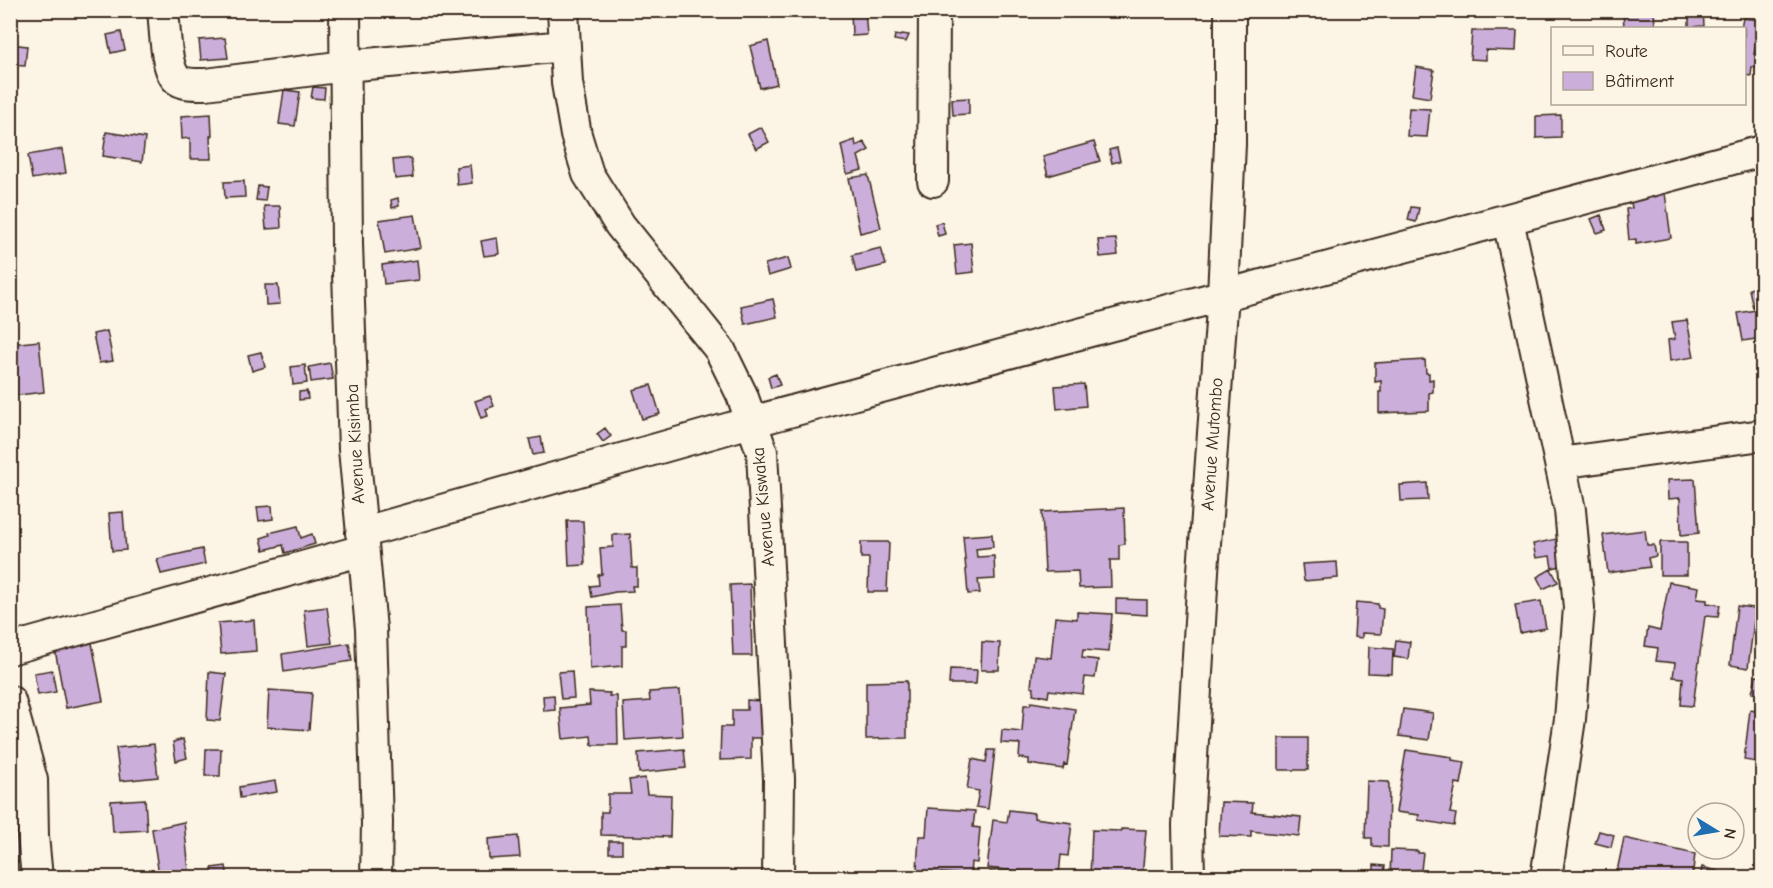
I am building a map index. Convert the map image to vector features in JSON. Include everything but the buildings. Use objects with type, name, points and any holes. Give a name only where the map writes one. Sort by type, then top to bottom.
[{"type":"street","points":[[164,10],[170,70],[177,80],[190,84],[206,84],[345,66],[565,46]]},
{"type":"street","name":"Avenue Kisimba","points":[[345,10],[347,244],[353,415],[362,542],[368,581],[373,680],[377,823],[376,878]]},
{"type":"street","name":"Avenue Kiswaka","points":[[563,10],[567,83],[576,135],[588,174],[620,225],[720,350],[742,395],[762,452],[779,779],[778,878]]},
{"type":"street","points":[[933,181],[934,10]]},
{"type":"street","name":"Avenue Mutombo","points":[[1189,878],[1188,825],[1203,571],[1223,296],[1230,144],[1230,10]]},
{"type":"street","points":[[10,649],[751,422],[1762,151]]},
{"type":"street","points":[[1508,220],[1570,510],[1579,608],[1570,719],[1546,878]]},
{"type":"street","points":[[1560,463],[1762,435]]},
{"type":"street","points":[[10,701],[32,780],[33,836],[37,878]]}]
